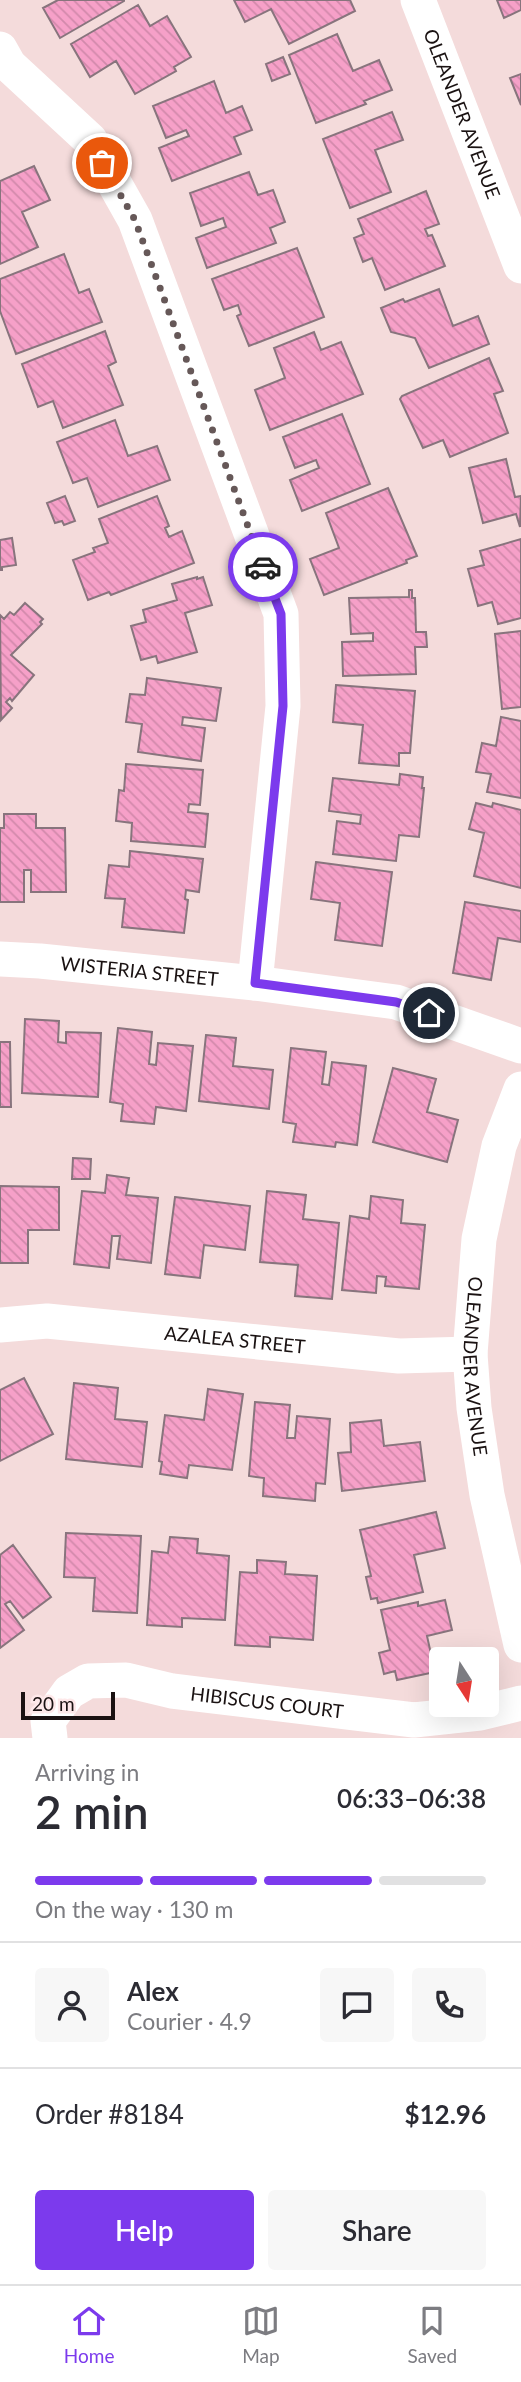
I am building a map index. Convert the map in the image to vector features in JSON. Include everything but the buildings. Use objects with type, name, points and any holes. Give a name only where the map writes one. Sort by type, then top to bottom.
[{"type":"street","name":"OLEANDER AVENUE","points":[[418,0],[521,267]]},
{"type":"street","points":[[0,49],[9,65],[90,140],[135,220],[281,614],[283,706],[255,983]]},
{"type":"street","name":"WISTERIA STREET","points":[[0,960],[40,961],[255,983],[396,1002],[521,1046]]},
{"type":"street","name":"OLEANDER AVENUE","points":[[521,1089],[499,1146],[480,1239],[470,1354],[474,1408],[487,1495],[521,1645]]},
{"type":"street","name":"AZALEA STREET","points":[[0,1325],[47,1321],[399,1356],[470,1354]]},
{"type":"street","name":"HIBISCUS COURT","points":[[50,1738],[48,1720],[69,1692],[88,1681],[126,1680],[173,1691],[414,1720],[480,1713],[521,1703]]},
{"type":"way so far","points":[[102,163],[135,220],[263,567]]},
{"type":"route","points":[[263,567],[281,614],[283,706],[255,983],[396,1002],[429,1013]]}]
